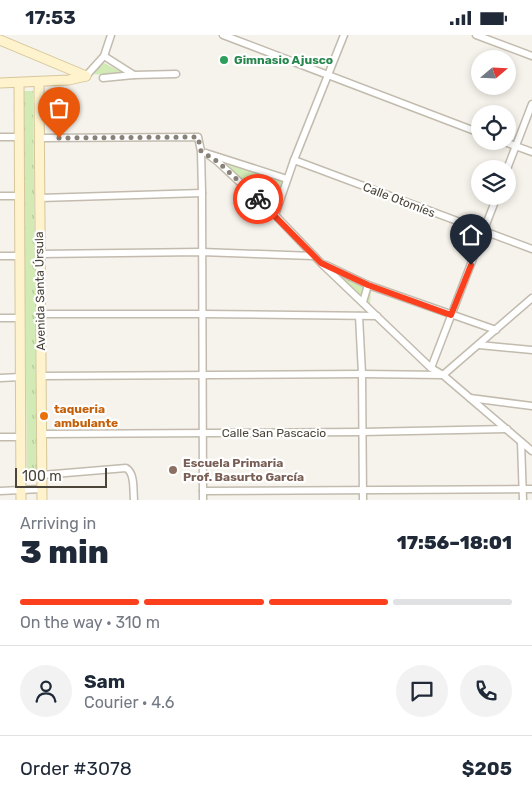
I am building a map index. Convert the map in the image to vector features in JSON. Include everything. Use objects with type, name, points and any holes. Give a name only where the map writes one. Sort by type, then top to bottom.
[{"type":"street","points":[[0,83],[39,83],[86,77],[104,57],[111,35]]},
{"type":"street","points":[[223,35],[471,130]]},
{"type":"street","points":[[275,215],[286,179],[344,35]]},
{"type":"street","points":[[476,35],[532,56]]},
{"type":"street","points":[[0,40],[86,77]]},
{"type":"street","points":[[104,57],[134,75]]},
{"type":"street","points":[[103,78],[134,75],[176,75]]},
{"type":"street","name":"Avenida Santa Úrsula","points":[[19,83],[21,500]]},
{"type":"street","name":"Avenida Santa Úrsula","points":[[39,83],[42,500]]},
{"type":"street","points":[[532,104],[516,146],[532,152]]},
{"type":"street","points":[[0,137],[20,137]]},
{"type":"street","points":[[40,138],[198,137],[204,152],[202,193],[203,500]]},
{"type":"street","points":[[204,152],[224,157],[286,179]]},
{"type":"street","points":[[204,152],[218,162],[275,215],[321,263],[431,368],[442,375],[532,451]]},
{"type":"street","name":"Calle Otomíes","points":[[294,160],[532,249]]},
{"type":"street","points":[[40,198],[202,193]]},
{"type":"street","points":[[0,196],[20,196]]},
{"type":"street","points":[[431,368],[494,205]]},
{"type":"street","points":[[40,254],[202,252],[314,256]]},
{"type":"street","points":[[0,256],[20,256]]},
{"type":"street","points":[[321,263],[368,285],[496,331]]},
{"type":"street","points":[[362,301],[368,285]]},
{"type":"street","points":[[41,376],[442,375],[480,345],[532,298]]},
{"type":"street","points":[[41,314],[377,316]]},
{"type":"street","points":[[359,316],[362,374],[363,500]]},
{"type":"street","points":[[0,317],[20,318]]},
{"type":"street","points":[[480,345],[532,350]]},
{"type":"street","points":[[0,378],[21,377]]},
{"type":"street","points":[[468,398],[532,406]]},
{"type":"street","name":"Calle San Pascacio","points":[[42,434],[507,429]]},
{"type":"street","points":[[0,437],[21,437]]},
{"type":"street","points":[[521,442],[523,500]]},
{"type":"street","points":[[42,475],[126,468],[132,474],[134,500]]},
{"type":"street","points":[[0,491],[42,489]]},
{"type":"street","points":[[203,491],[532,489]]},
{"type":"green space","points":[[102,62],[124,73],[93,74]]},
{"type":"green space","points":[[23,91],[33,91],[37,475],[27,475]]},
{"type":"green space","points":[[225,162],[282,180],[273,210]]},
{"type":"green space","points":[[339,276],[371,288],[370,305]]},
{"type":"way so far","points":[[59,138],[198,137],[201,151],[218,162],[258,199]]},
{"type":"place","name":"Gimnasio Ajusco","points":[[224,60]]},
{"type":"place","name":"taqueria ambulante","points":[[44,416]]},
{"type":"place","name":"Escuela Primaria Prof. Basurto García","points":[[173,470]]},
{"type":"route","points":[[258,199],[321,263],[368,285],[451,315],[471,265]]}]
